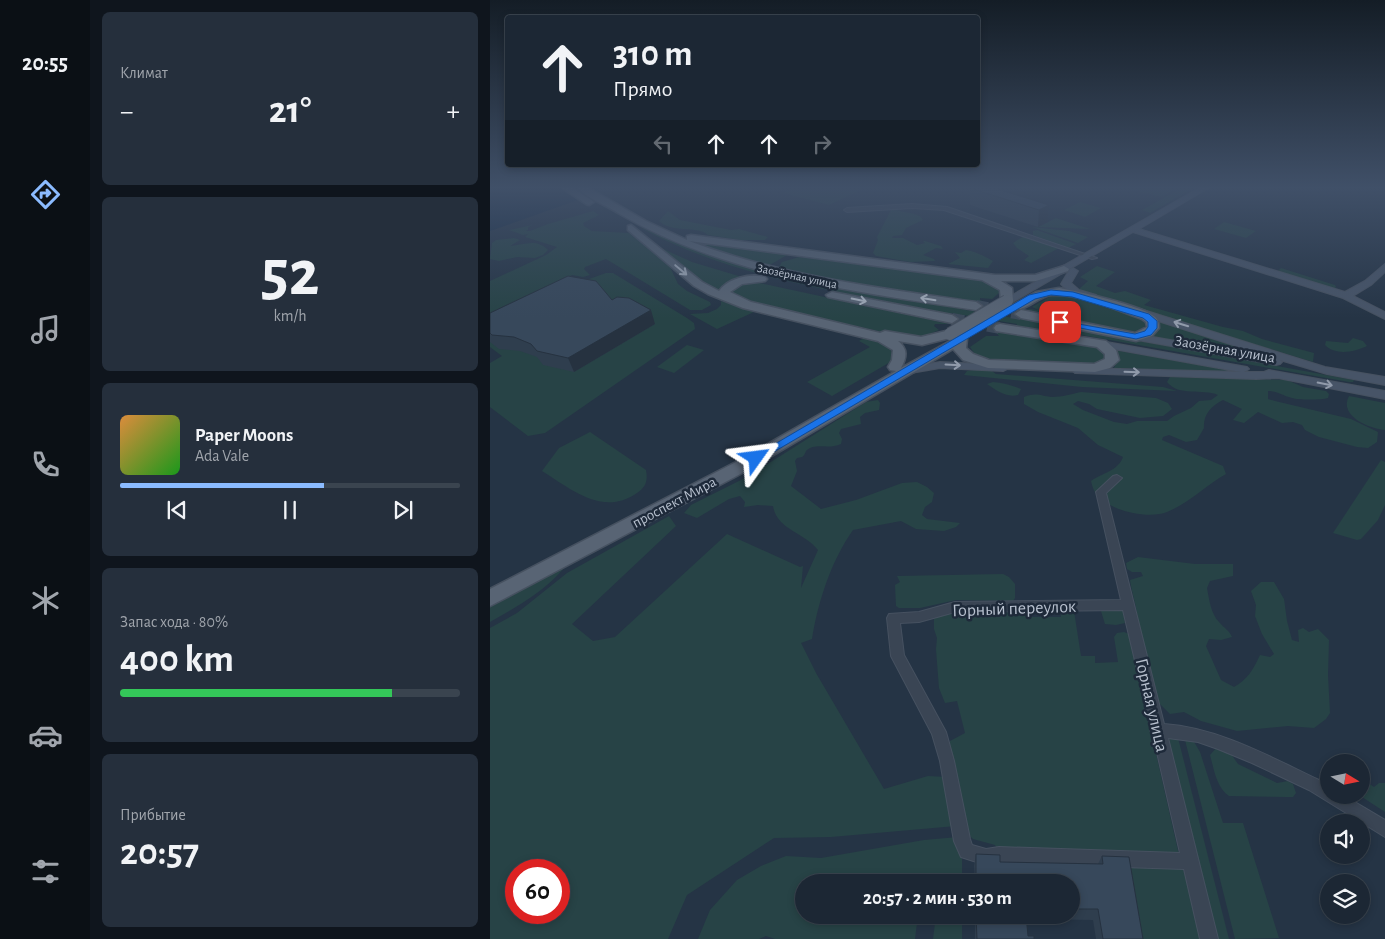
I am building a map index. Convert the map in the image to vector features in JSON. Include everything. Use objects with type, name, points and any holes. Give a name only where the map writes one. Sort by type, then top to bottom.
[{"type":"main road","points":[[634,231],[698,284],[712,292],[746,305],[877,336],[892,342],[901,353],[900,369],[940,365],[1256,376],[1277,375]]},
{"type":"main road","points":[[637,231],[685,254]]},
{"type":"main road","name":"проспект Мира","points":[[1015,307],[1069,270],[1135,231]]},
{"type":"main road","points":[[1139,231],[1346,296],[1385,316]]},
{"type":"main road","points":[[660,232],[721,243],[995,278],[1036,278],[1069,270],[1066,284],[1076,292],[1327,371]]},
{"type":"main road","name":"Заозёрная улица","points":[[660,232],[706,252],[781,273],[834,284],[976,306]]},
{"type":"main road","points":[[781,273],[775,269],[775,264],[786,257],[802,256],[985,278],[1006,288],[1015,307]]},
{"type":"main road","points":[[1346,296],[1368,284],[1385,267]]},
{"type":"main road","name":"проспект Мира","points":[[490,587],[729,463],[956,337],[1015,307],[1069,270]]},
{"type":"main road","name":"Заозёрная улица","points":[[734,272],[952,319]]},
{"type":"main road","points":[[761,279],[736,283],[726,288],[723,293],[749,303],[804,317],[906,339],[927,340],[944,334],[956,337],[962,353],[974,360],[988,364],[1095,368],[1105,365],[1112,360],[1111,353],[1101,344]]},
{"type":"main road","points":[[1032,297],[1051,292],[1067,293],[1146,316],[1152,321],[1153,328],[1148,333],[1136,337]]},
{"type":"main road","name":"Заозёрная улица","points":[[1015,307],[1136,337],[1385,381]]},
{"type":"main road","name":"Заозёрная улица","points":[[1000,328],[1101,344],[1385,395]]},
{"type":"main road","name":"проспект Мира","points":[[490,598],[742,466],[900,369]]},
{"type":"street","points":[[1013,231],[1090,257]]},
{"type":"street","name":"Горная улица","points":[[1117,478],[1101,492],[1209,939]]},
{"type":"street","name":"Горный переулок","points":[[1128,605],[955,607],[919,617],[892,618],[898,656],[939,732],[947,762],[962,841],[967,851],[986,857],[998,855],[1190,861]]},
{"type":"street","points":[[1157,730],[1179,730],[1213,741],[1320,789]]},
{"type":"street","points":[[1344,804],[1385,829]]},
{"type":"green space","points":[[511,231],[629,233],[670,267],[678,284],[687,291],[710,302],[711,305],[702,310],[690,310],[606,259],[585,267],[584,269],[590,275],[583,277],[572,275],[490,316],[490,281],[546,255],[557,247],[525,237],[528,234],[523,235]]},
{"type":"green space","points":[[647,231],[694,249],[778,275],[828,286],[961,307],[960,309],[1026,320],[1028,318],[1140,341],[1354,380],[1349,382],[1076,334],[1016,326],[1017,324],[949,314],[830,291],[751,272],[675,245]]},
{"type":"green space","points":[[700,231],[746,231],[768,237],[765,240],[740,240],[708,235]]},
{"type":"green space","points":[[880,231],[904,231],[902,235],[893,236],[892,238],[903,238],[917,245],[925,243],[923,241],[925,241],[941,246],[943,249],[936,248],[923,255],[935,261],[910,262],[876,256],[873,253],[878,240],[877,237]]},
{"type":"green space","points":[[1033,231],[1039,231],[1076,244],[1068,248],[1033,235]]},
{"type":"green space","points":[[1043,231],[1069,231],[1088,237],[1078,243]]},
{"type":"green space","points":[[1220,231],[1256,231],[1246,238]]},
{"type":"green space","points":[[1024,236],[1059,248],[1031,263],[1024,260],[1029,256],[1013,243]]},
{"type":"green space","points":[[514,238],[520,240],[510,246],[534,243],[548,250],[543,255],[535,258],[517,257],[499,261],[490,259],[492,243],[496,240]]},
{"type":"green space","points":[[697,243],[787,254],[787,255],[768,266]]},
{"type":"green space","points":[[661,248],[692,262],[742,277],[717,290],[700,282]]},
{"type":"green space","points":[[966,250],[993,261],[988,268],[948,264],[960,258],[955,252],[961,253]]},
{"type":"green space","points":[[799,257],[978,279],[998,288],[999,293],[992,299],[980,298],[980,300],[986,303],[828,279],[779,267],[782,262]]},
{"type":"green space","points":[[1097,266],[1115,272],[1096,286],[1115,293],[1125,291],[1151,300],[1144,305],[1243,331],[1262,339],[1314,353],[1313,362],[1082,292],[1079,289],[1088,281],[1080,277]]},
{"type":"green space","points":[[1281,268],[1335,285],[1336,287],[1334,290],[1277,272]]},
{"type":"green space","points":[[606,273],[613,273],[687,318],[694,323],[695,329],[545,433],[528,436],[490,407],[490,363],[502,356],[490,347],[490,327],[575,284]]},
{"type":"green space","points":[[755,282],[950,324],[935,324],[934,326],[939,330],[920,338],[892,334],[774,308],[729,294],[728,291],[739,284]]},
{"type":"green space","points":[[1053,295],[1071,296],[1108,306],[1143,317],[1147,324],[1132,333],[1026,311],[1029,309],[1039,310],[1032,307]]},
{"type":"green space","points":[[721,301],[756,311],[717,329],[690,314],[708,313],[717,309],[721,305]]},
{"type":"green space","points":[[1159,321],[1275,358],[1151,337],[1158,329]]},
{"type":"green space","points":[[995,331],[1100,348],[1105,352],[1105,362],[1100,365],[1000,362],[976,356],[970,347],[986,336],[999,336]]},
{"type":"green space","points":[[869,335],[889,345],[894,358],[892,361],[832,396],[807,382],[870,347],[859,341]]},
{"type":"green space","points":[[1353,338],[1363,341],[1367,346],[1356,350],[1340,352],[1334,351],[1325,345],[1326,341],[1348,343]]},
{"type":"green space","points":[[687,345],[704,350],[674,373],[657,367]]},
{"type":"green space","points":[[1114,350],[1239,372],[1114,368],[1118,359]]},
{"type":"green space","points":[[982,369],[996,374],[1163,387],[1177,391],[1082,387],[964,375],[967,371]]},
{"type":"green space","points":[[1170,377],[1287,380],[1303,387],[1326,391],[1329,394],[1328,398],[1310,400],[1295,399],[1268,391],[1268,399],[1351,419],[1378,432],[1377,442],[1368,448],[1357,447],[1319,437],[1305,430],[1302,425],[1293,422],[1282,423],[1258,412],[1244,423],[1233,420],[1242,409],[1223,400],[1209,411],[1205,419],[1204,428],[1197,440],[1186,442],[1169,435],[1163,437],[1162,440],[1223,466],[1226,474],[1183,504],[1167,512],[1149,515],[1139,514],[1108,504],[1095,492],[1091,481],[1117,466],[1123,457],[1098,445],[1078,428],[1038,412],[1024,404],[1024,397],[1028,396],[1056,397],[1081,392],[1156,398],[1168,403],[1172,409],[1163,416],[1140,418],[1097,409],[1089,404],[1078,401],[1073,404],[1114,422],[1127,424],[1137,421],[1167,421],[1191,408],[1199,401],[1211,400],[1218,395],[1184,391],[1172,387],[1167,382]]},
{"type":"green space","points":[[993,382],[1021,389],[1018,395],[1005,394],[987,384]]},
{"type":"green space","points":[[1349,396],[1385,403],[1385,430],[1371,427],[1357,420],[1348,410]]},
{"type":"green space","points":[[878,400],[880,403],[879,410],[865,413],[860,417],[861,424],[841,429],[839,433],[842,439],[841,444],[813,447],[806,451],[803,457],[797,458],[795,461],[797,471],[791,486],[821,509],[856,500],[902,483],[917,482],[934,493],[932,502],[925,507],[922,515],[927,519],[960,523],[956,527],[944,531],[916,529],[901,521],[853,530],[838,555],[826,582],[812,639],[801,643],[816,673],[884,789],[928,776],[946,777],[956,826],[831,837],[774,838],[687,895],[668,939],[490,939],[490,628],[517,613],[567,573],[669,516],[676,526],[572,624],[593,641],[615,637],[727,534],[800,567],[803,566],[801,588],[818,550],[806,539],[785,526],[776,514],[773,506],[758,505],[744,507],[745,502],[740,496],[729,499],[697,518],[684,513],[691,505],[747,477],[866,402]]},
{"type":"green space","points":[[590,432],[646,470],[646,483],[640,491],[624,500],[600,501],[576,492],[542,471],[559,448]]},
{"type":"green space","points":[[1381,460],[1385,462],[1385,505],[1378,520],[1361,539],[1357,540],[1333,533]]},
{"type":"green space","points":[[1138,557],[1195,564],[1233,564],[1233,576],[1210,581],[1207,588],[1214,615],[1232,637],[1221,640],[1209,639],[1206,646],[1221,680],[1234,687],[1250,674],[1260,655],[1270,657],[1274,654],[1262,634],[1255,616],[1256,605],[1251,591],[1261,582],[1274,582],[1284,599],[1292,640],[1299,642],[1298,630],[1303,628],[1309,632],[1318,629],[1329,640],[1330,713],[1326,719],[1314,728],[1288,726],[1237,731],[1201,721],[1184,712],[1170,714],[1156,700],[1138,621],[1130,580],[1143,576],[1141,572],[1132,572],[1127,569],[1126,563]]},
{"type":"green space","points":[[565,567],[539,591],[490,622],[490,607]]},
{"type":"green space","points":[[1003,574],[1009,577],[1015,584],[1015,598],[1013,601],[956,600],[920,608],[899,608],[896,606],[895,585],[900,582],[897,576]]},
{"type":"green space","points":[[1119,607],[1123,611],[1125,623],[1116,625],[1105,624],[1101,611],[1074,611],[1081,656],[1095,656],[1095,663],[1118,662],[1114,637],[1117,633],[1124,632],[1129,634],[1181,864],[1187,880],[1201,939],[1135,939],[1122,865],[998,851],[995,845],[973,839],[967,833],[949,752],[950,741],[965,733],[957,701],[945,703],[939,688],[937,638],[934,629],[934,619],[953,610],[966,608],[1027,609],[1029,617],[1061,617],[1060,608]]},
{"type":"green space","points":[[1177,734],[1229,939],[1216,939],[1168,741]]},
{"type":"green space","points":[[1184,736],[1193,740],[1200,752],[1223,823],[1243,823],[1279,938],[1235,939]]},
{"type":"green space","points":[[1217,747],[1231,754],[1238,764],[1277,783],[1288,781],[1293,784],[1296,793],[1293,797],[1229,796],[1221,788],[1214,772],[1210,755]]},
{"type":"green space","points":[[1379,783],[1385,783],[1385,812],[1370,802],[1370,784],[1374,787]]},
{"type":"green space","points":[[958,837],[962,859],[962,874],[795,874],[795,924],[917,924],[915,939],[775,939],[766,936],[759,939],[698,939],[710,910],[737,880],[761,866],[786,856],[821,858],[924,840]]},
{"type":"green space","points":[[935,924],[962,924],[962,939],[933,939]]},
{"type":"building","points":[[568,276],[596,281],[612,300],[617,297],[629,298],[651,310],[568,358],[537,351],[531,344],[514,337],[492,335],[490,333],[490,313]]},
{"type":"building","points":[[976,854],[1000,855],[1000,862],[1103,864],[1102,856],[1129,857],[1143,939],[1103,939],[1098,909],[1080,909],[1080,874],[976,874]]},
{"type":"building","points":[[976,924],[1027,924],[1028,936],[1034,936],[1034,939],[977,939]]},
{"type":"tunnel","points":[[976,306],[1021,314]]},
{"type":"tunnel","points":[[952,319],[1000,328]]},
{"type":"route","points":[[756,458],[1032,297],[1051,292],[1073,294],[1146,316],[1152,321],[1153,328],[1148,333],[1136,337],[1060,322]]}]
